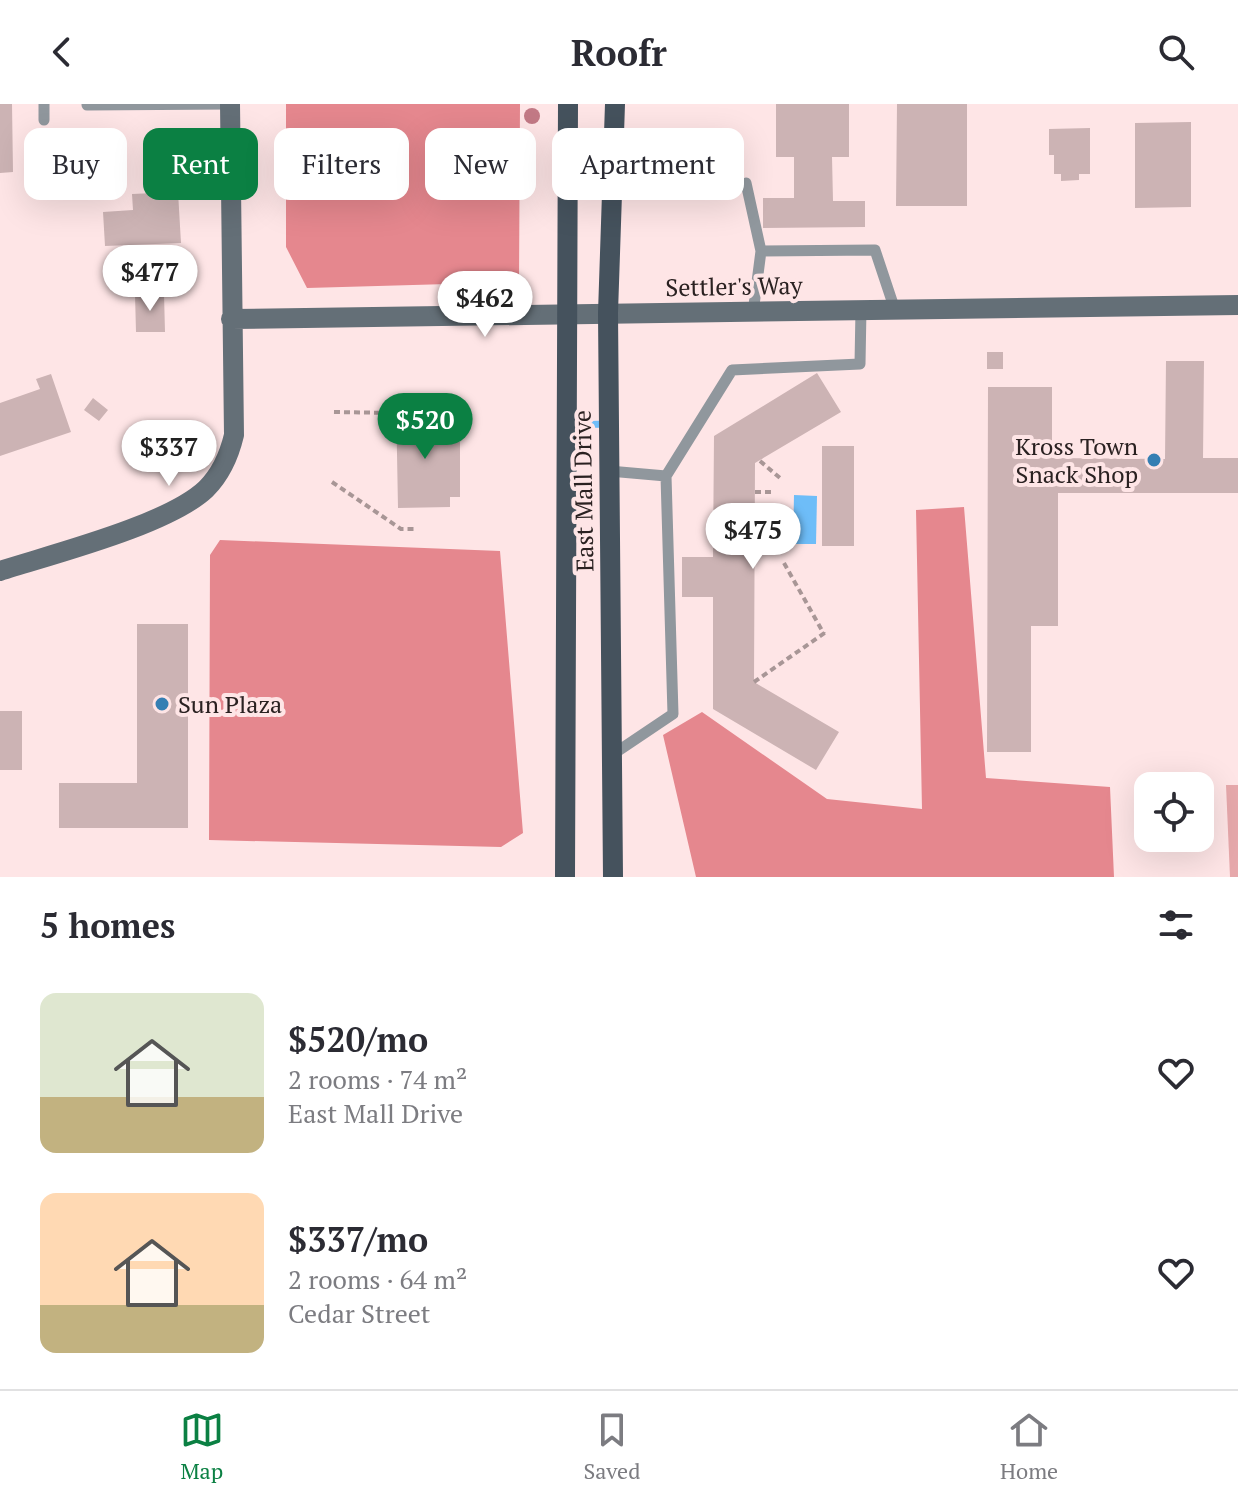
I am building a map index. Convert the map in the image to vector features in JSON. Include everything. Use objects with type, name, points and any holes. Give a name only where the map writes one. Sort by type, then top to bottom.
[{"type":"main road","points":[[0,571],[104,538],[179,508],[213,481],[229,453],[234,435],[230,104]]},
{"type":"main road","name":"East Mall Drive","points":[[565,877],[568,104]]},
{"type":"main road","name":"East Mall Drive","points":[[613,877],[608,313],[615,104]]},
{"type":"main road","name":"Settler's Way","points":[[231,319],[753,313],[894,307],[1238,305]]},
{"type":"lane","points":[[44,104],[44,120]]},
{"type":"lane","points":[[87,105],[230,104]]},
{"type":"lane","points":[[746,183],[761,251],[753,313]]},
{"type":"lane","points":[[761,251],[875,250],[894,307]]},
{"type":"lane","points":[[612,755],[673,714],[666,476],[732,370],[860,364],[861,309]]},
{"type":"lane","points":[[609,471],[666,476]]},
{"type":"path","points":[[334,412],[396,413]]},
{"type":"path","points":[[760,461],[780,478]]},
{"type":"path","points":[[332,482],[401,529],[417,529]]},
{"type":"path","points":[[755,492],[775,492]]},
{"type":"path","points":[[755,526],[775,525]]},
{"type":"path","points":[[754,682],[825,633],[784,563]]},
{"type":"shaded area","points":[[286,104],[520,104],[520,128],[425,128],[425,200],[519,200],[519,282],[307,288],[286,247],[286,200],[409,200],[409,128],[286,128]]},
{"type":"shaded area","points":[[964,507],[986,778],[1110,787],[1114,877],[696,877],[663,735],[702,712],[827,799],[922,809],[916,510]]},
{"type":"shaded area","points":[[220,540],[500,551],[523,833],[501,847],[209,840],[210,555]]},
{"type":"shaded area","points":[[1226,785],[1238,785],[1238,877],[1230,877]]},
{"type":"water","points":[[794,495],[817,496],[816,544],[793,544]]},
{"type":"building","points":[[0,104],[12,104],[13,172],[0,173]]},
{"type":"building","points":[[776,104],[849,104],[849,157],[832,157],[833,201],[865,201],[865,227],[763,228],[763,198],[794,198],[794,157],[776,157]]},
{"type":"building","points":[[897,104],[967,104],[967,206],[896,206]]},
{"type":"building","points":[[1191,122],[1191,207],[1135,208],[1135,123]]},
{"type":"building","points":[[1090,128],[1090,174],[1079,174],[1079,180],[1061,181],[1061,174],[1054,174],[1054,155],[1049,155],[1049,129]]},
{"type":"building","points":[[132,194],[143,194],[143,200],[178,200],[181,243],[105,246],[103,212],[133,210]]},
{"type":"building","points":[[135,294],[164,294],[165,332],[136,332]]},
{"type":"building","points":[[987,352],[1003,352],[1003,369],[987,369]]},
{"type":"building","points":[[1166,361],[1204,361],[1203,458],[1238,458],[1238,493],[1058,493],[1058,626],[1031,626],[1031,752],[987,752],[988,387],[1052,387],[1052,458],[1165,459]]},
{"type":"building","points":[[817,373],[841,412],[755,463],[754,682],[839,732],[816,770],[713,709],[713,597],[682,597],[682,557],[713,557],[714,436]]},
{"type":"building","points":[[51,374],[71,432],[0,456],[0,403],[40,389],[36,379]]},
{"type":"building","points":[[93,398],[108,410],[99,421],[84,410]]},
{"type":"building","points":[[396,400],[422,400],[422,424],[438,424],[438,433],[448,433],[448,442],[460,442],[460,497],[450,497],[450,507],[398,508]]},
{"type":"building","points":[[822,446],[854,446],[854,546],[822,546]]},
{"type":"building","name":"Sun Plaza","points":[[137,624],[188,624],[188,828],[59,828],[59,783],[137,783]]},
{"type":"building","points":[[0,711],[22,711],[22,770],[0,770]]},
{"type":"waterway","points":[[569,425],[608,424]]},
{"type":"place","name":"Kross Town Snack Shop","points":[[1154,460]]},
{"type":"place","name":"Sun Plaza","points":[[162,704]]}]
